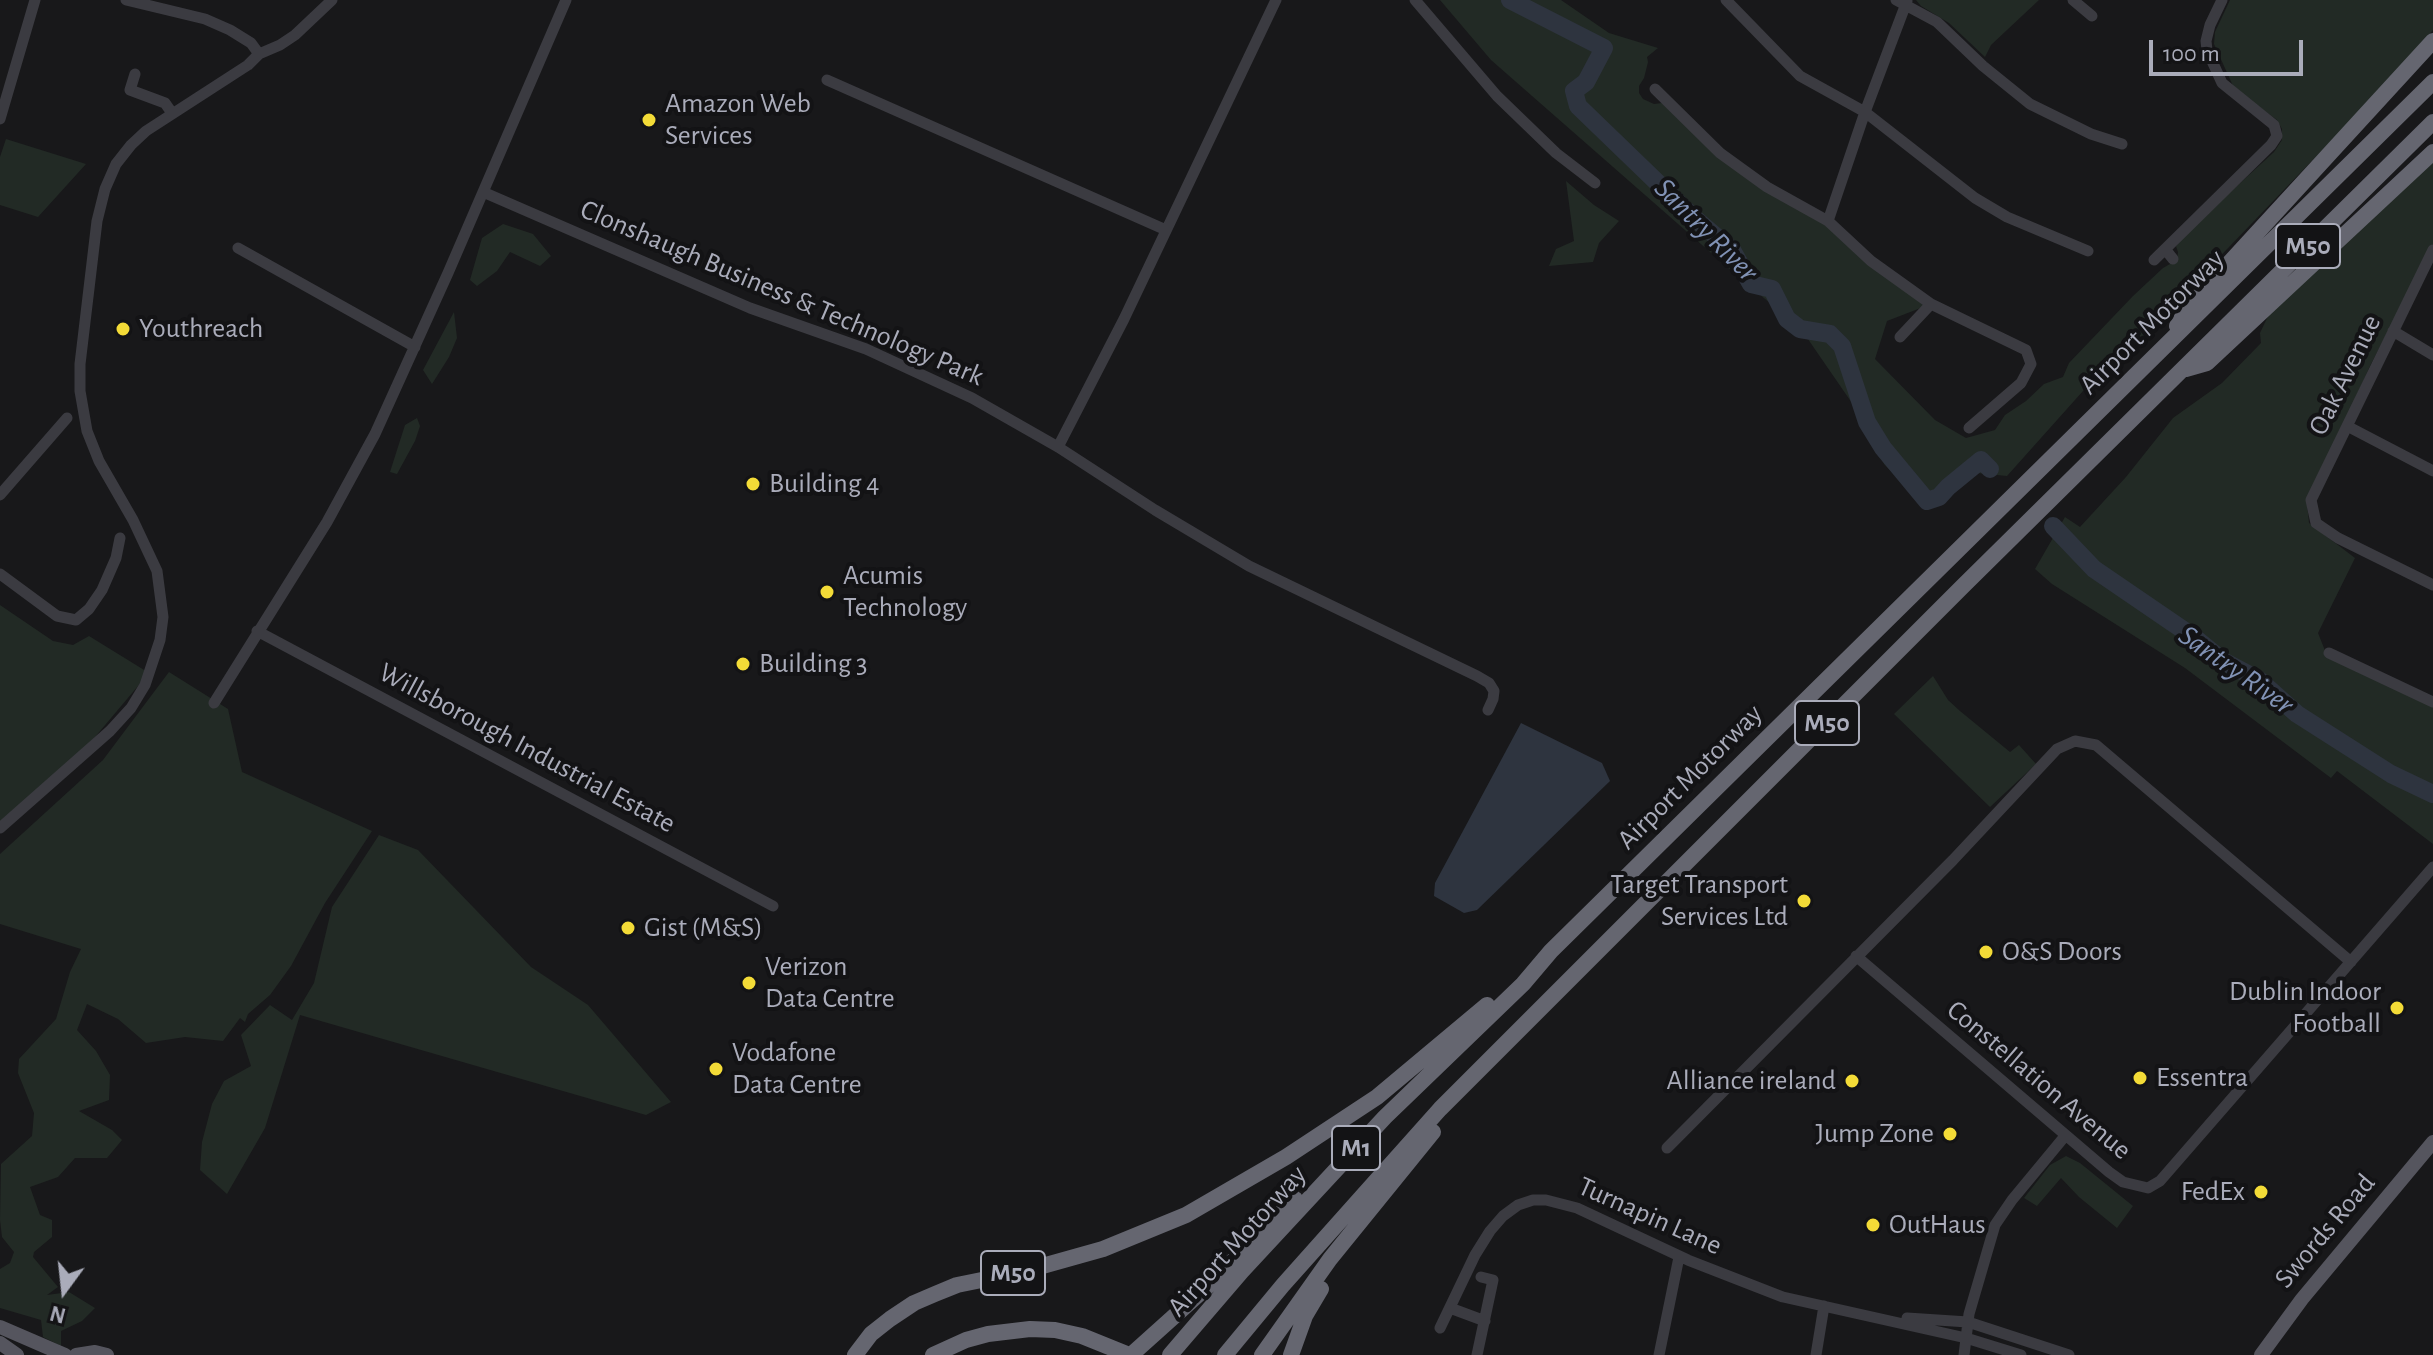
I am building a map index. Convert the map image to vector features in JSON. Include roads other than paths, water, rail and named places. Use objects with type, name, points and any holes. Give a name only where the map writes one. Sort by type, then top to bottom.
[{"type":"highway","points":[[2169,342],[2188,308],[2433,41]]},
{"type":"highway","name":"Airport Motorway","points":[[1170,1355],[1242,1271],[1385,1117],[2433,82]]},
{"type":"highway","name":"Airport Motorway","points":[[1225,1355],[1440,1109],[2433,122]]},
{"type":"highway","points":[[2182,370],[2207,363],[2433,152]]},
{"type":"highway","name":"M50","points":[[855,1355],[871,1334],[924,1298],[957,1285],[1063,1261],[1149,1232],[1186,1215],[1286,1157],[1377,1097],[1499,995],[1534,961],[1551,951]]},
{"type":"highway","name":"M50","points":[[1291,1355],[1305,1316],[1356,1229],[1464,1094],[1541,1007]]},
{"type":"highway","points":[[933,1355],[966,1340],[1008,1330],[1055,1330],[1082,1336],[1130,1355],[1209,1285],[1361,1135],[1385,1117]]},
{"type":"highway","points":[[1262,1355],[1330,1259],[1356,1229]]},
{"type":"main road","name":"Swords Road","points":[[2261,1355],[2311,1288],[2433,1142]]},
{"type":"main road","points":[[0,1327],[65,1355]]},
{"type":"main road","points":[[0,1343],[17,1355]]},
{"type":"main road","points":[[76,1355],[95,1352],[107,1355]]},
{"type":"street","points":[[0,119],[35,0]]},
{"type":"street","points":[[126,0],[205,19],[251,43],[259,54]]},
{"type":"street","points":[[0,828],[86,753],[131,708],[145,685],[160,640],[163,617],[157,571],[133,520],[99,461],[87,431],[80,391],[80,364],[97,221],[105,189],[116,164],[131,145],[172,113],[238,72],[259,54],[295,35],[332,0]]},
{"type":"street","points":[[214,703],[334,509],[375,434],[566,0]]},
{"type":"street","points":[[1058,447],[1095,378],[1276,0]]},
{"type":"street","points":[[1415,0],[1497,96],[1556,153],[1595,183]]},
{"type":"street","points":[[1726,0],[1800,76],[1865,112],[1975,198],[2007,217],[2088,251]]},
{"type":"street","points":[[2073,0],[2092,16]]},
{"type":"street","points":[[2154,260],[2169,254],[2277,136],[2274,125],[2222,83],[2207,50],[2210,25],[2222,0]]},
{"type":"street","points":[[1828,221],[1903,2],[1937,22],[1983,66],[2030,104],[2091,134],[2122,144]]},
{"type":"street","points":[[135,74],[130,90],[165,103],[172,113]]},
{"type":"street","points":[[827,80],[1166,230]]},
{"type":"street","points":[[1655,89],[1720,153],[1767,187],[1828,221],[1871,261],[1931,304],[2026,350],[2031,364],[2021,383],[1969,428]]},
{"type":"street","name":"Clonshaugh Business & Technology Park","points":[[483,192],[750,308],[866,349],[972,398],[1058,447],[1249,566],[1489,683],[1494,691],[1488,710]]},
{"type":"street","points":[[238,248],[415,347]]},
{"type":"street","name":"Oak Avenue","points":[[2433,250],[2311,500],[2316,523],[2358,549],[2433,585]]},
{"type":"street","points":[[1900,337],[1931,304]]},
{"type":"street","points":[[2393,331],[2433,355]]},
{"type":"street","points":[[0,495],[67,418]]},
{"type":"street","points":[[2347,426],[2433,471]]},
{"type":"street","points":[[0,574],[57,616],[76,620],[89,609],[102,590],[116,558],[120,538]]},
{"type":"street","name":"Willsborough Industrial Estate","points":[[257,631],[773,906]]},
{"type":"street","points":[[2329,653],[2433,702]]},
{"type":"street","points":[[1667,1148],[1953,860],[2057,749],[2075,741],[2096,745],[2351,962]]},
{"type":"street","name":"Constellation Avenue","points":[[1856,956],[2065,1136],[2123,1182],[2148,1188],[2160,1181],[2433,867]]},
{"type":"street","points":[[1964,1355],[1968,1322],[1995,1225],[2065,1136]]},
{"type":"street","name":"Turnapin Lane","points":[[1440,1328],[1490,1231],[1510,1211],[1533,1200],[1561,1202],[1577,1208],[1679,1257],[1783,1297],[1882,1317],[2021,1355]]},
{"type":"street","points":[[1659,1355],[1679,1257]]},
{"type":"street","points":[[1477,1355],[1493,1280],[1481,1277]]},
{"type":"street","points":[[1816,1355],[1824,1306]]},
{"type":"street","points":[[1450,1308],[1485,1321]]},
{"type":"street","name":"Turnapin Lane","points":[[1882,1317],[1968,1322],[2069,1355]]},
{"type":"waterway","name":"Santry River","points":[[1510,0],[1604,48],[1586,82],[1574,91],[1578,106],[1692,216],[1732,250],[1751,284],[1772,289],[1787,319],[1800,329],[1830,334],[1842,346],[1867,422],[1883,448],[1927,501],[1939,497],[1981,460],[1990,469]]},
{"type":"waterway","name":"Santry River","points":[[2053,526],[2094,569],[2195,638],[2223,661],[2259,680],[2297,714],[2391,774],[2433,794]]},
{"type":"place","name":"Amazon Web Services","points":[[649,120]]},
{"type":"place","name":"Youthreach","points":[[123,329]]},
{"type":"place","name":"Building 4","points":[[753,484]]},
{"type":"place","name":"Acumis Technology","points":[[827,592]]},
{"type":"place","name":"Building 3","points":[[743,664]]},
{"type":"place","name":"Target Transport Services Ltd","points":[[1804,901]]},
{"type":"place","name":"Gist (M&S)","points":[[628,928]]},
{"type":"place","name":"O&S Doors","points":[[1986,952]]},
{"type":"place","name":"Verizon Data Centre","points":[[749,983]]},
{"type":"place","name":"Dublin Indoor Football","points":[[2397,1008]]},
{"type":"place","name":"Vodafone Data Centre","points":[[716,1069]]},
{"type":"place","name":"Essentra","points":[[2140,1078]]},
{"type":"place","name":"Alliance ireland","points":[[1852,1081]]},
{"type":"place","name":"Jump Zone","points":[[1950,1134]]},
{"type":"place","name":"FedEx","points":[[2261,1192]]},
{"type":"place","name":"OutHaus","points":[[1873,1225]]}]
